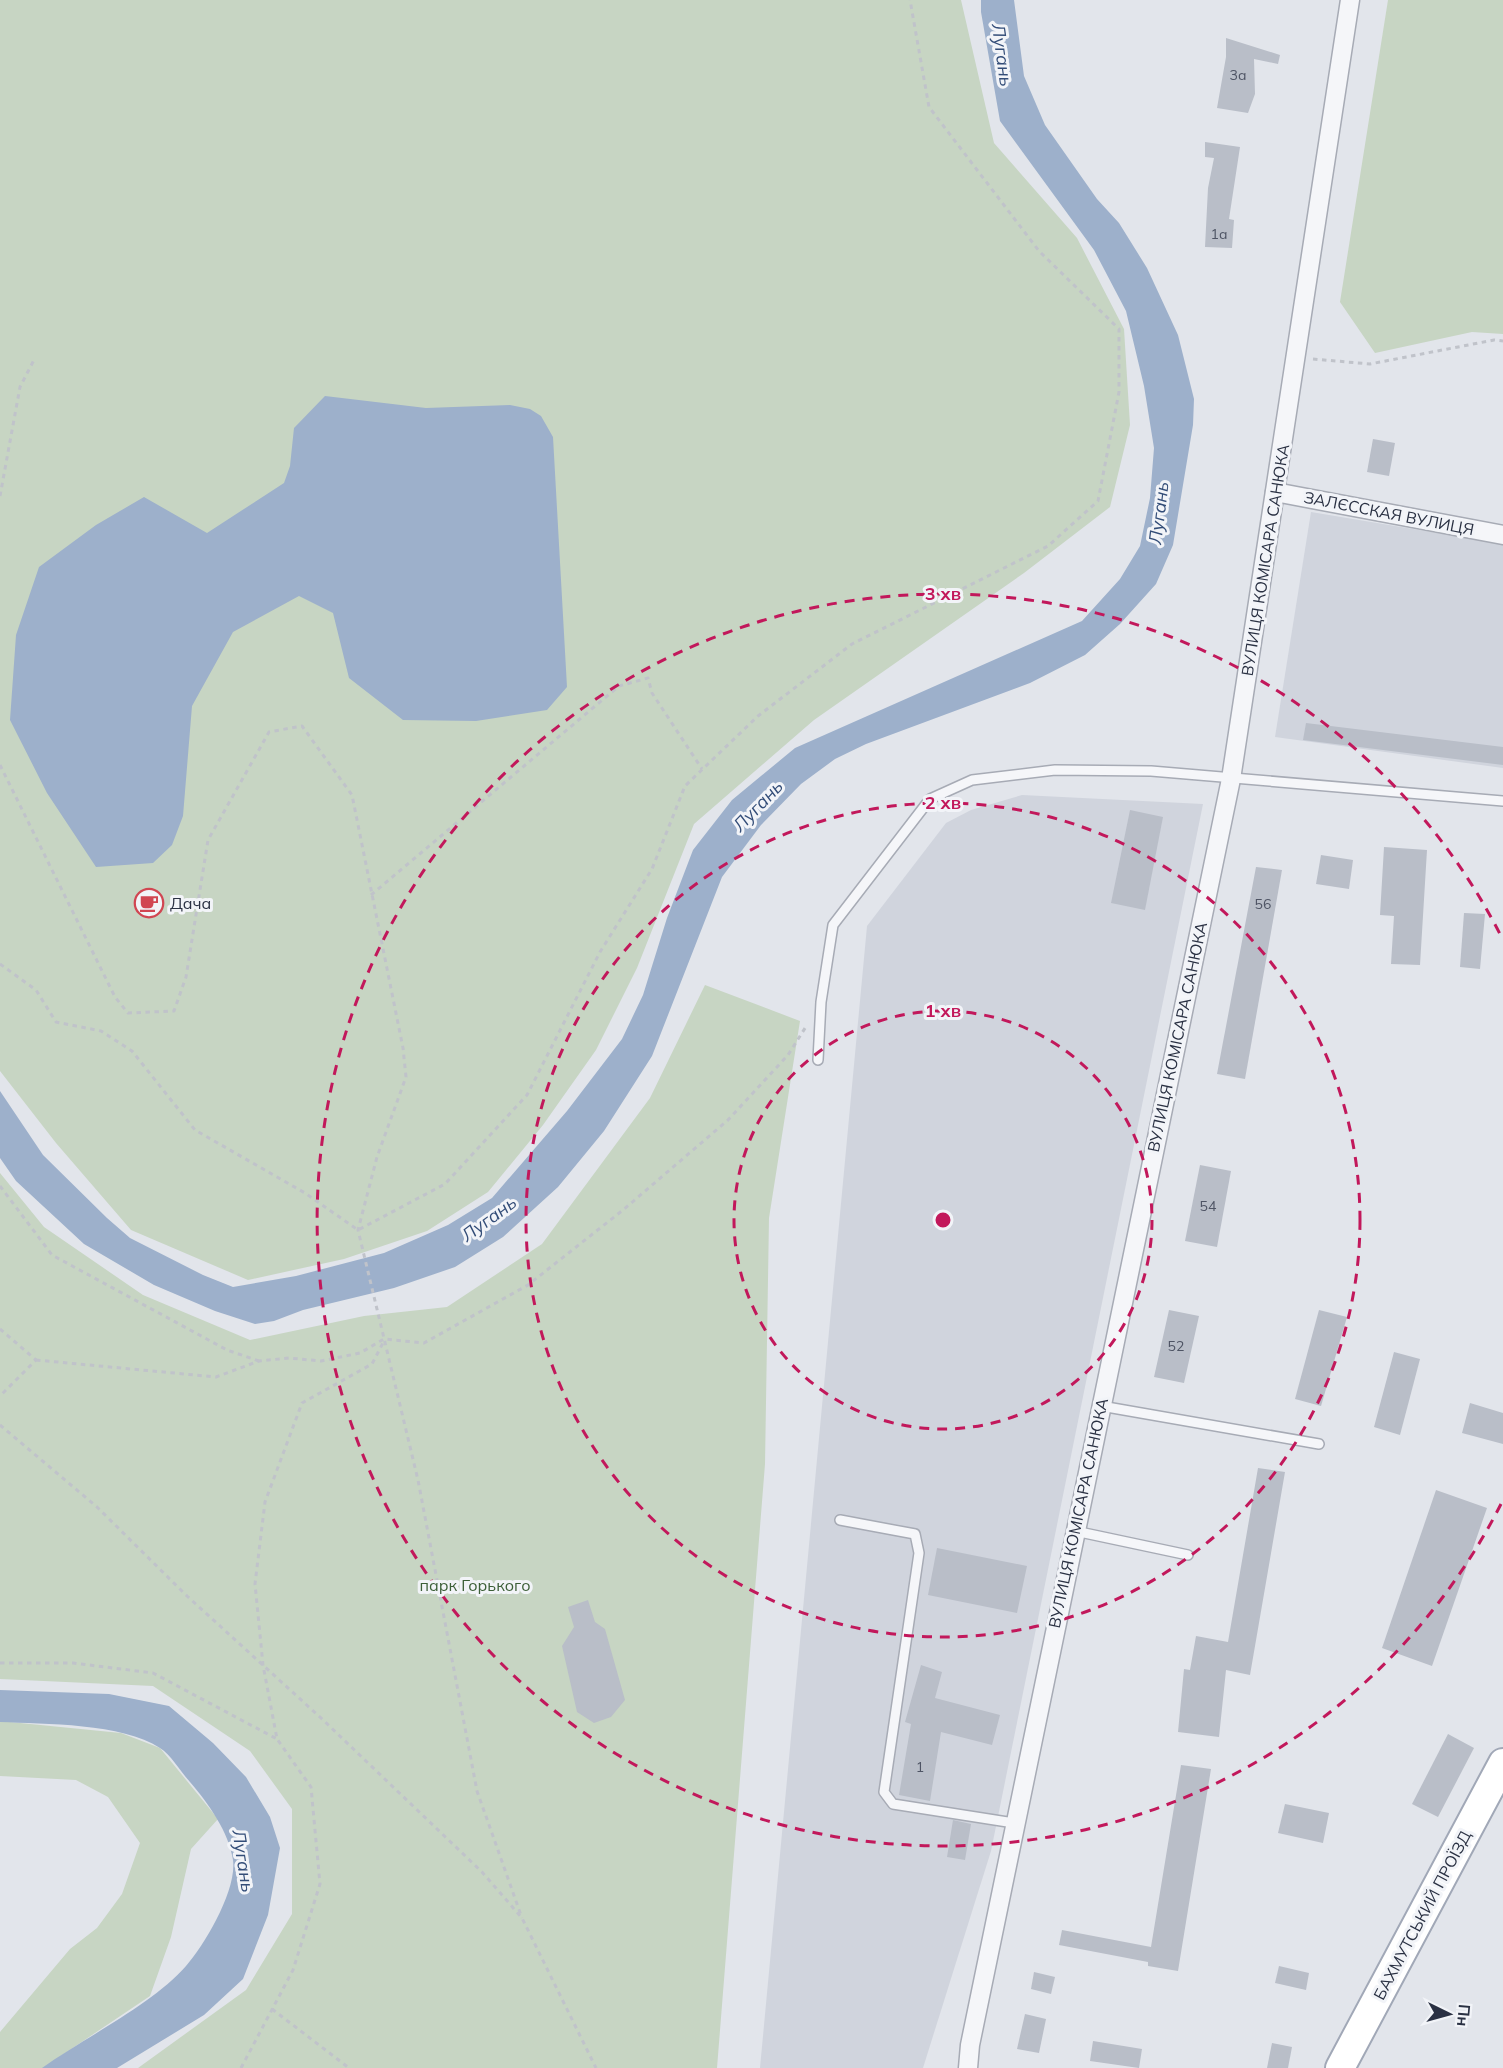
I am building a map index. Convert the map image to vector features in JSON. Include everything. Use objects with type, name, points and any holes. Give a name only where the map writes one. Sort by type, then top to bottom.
[{"type":"main road","name":"БАХМУТСЬКИЙ ПРОЇЗД","points":[[1340,2068],[1503,1763]]},
{"type":"street","name":"ВУЛИЦЯ КОМІСАРА САНЮКА","points":[[968,2068],[970,2045],[1014,1823],[1231,779],[1350,0]]},
{"type":"street","name":"ЗАЛЄССКАЯ ВУЛИЦЯ","points":[[1275,492],[1503,535]]},
{"type":"lane","points":[[818,1060],[821,1002],[833,925],[930,799],[972,780],[1055,770],[1151,771],[1503,801]]},
{"type":"lane","points":[[1101,1406],[1319,1444]]},
{"type":"lane","points":[[840,1520],[915,1534],[919,1553],[884,1792],[893,1804],[1014,1823]]},
{"type":"lane","points":[[1075,1531],[1188,1555]]},
{"type":"path","points":[[358,1230],[445,1184],[527,1095],[600,952],[652,869],[685,786],[702,769],[758,716],[852,644],[1048,546],[1098,501],[1119,392],[1119,329],[1039,251],[929,107],[910,2],[902,0]]},
{"type":"path","points":[[1296,357],[1370,364],[1494,340],[1503,341]]},
{"type":"path","points":[[0,496],[20,387],[35,358]]},
{"type":"path","points":[[371,895],[620,686],[648,678],[652,693],[702,769]]},
{"type":"path","points":[[0,765],[115,997],[128,1013],[174,1011],[186,977],[208,840],[269,732],[302,726],[352,795],[404,1048],[406,1077],[377,1157],[358,1230],[418,1480],[477,1791],[522,1918],[596,2068]]},
{"type":"path","points":[[0,964],[36,990],[56,1022],[101,1031],[132,1051],[195,1130],[305,1193],[358,1230]]},
{"type":"path","points":[[0,1329],[36,1360],[216,1377],[259,1361],[289,1358],[321,1361],[360,1353],[384,1339],[424,1343],[528,1285],[623,1210],[728,1120],[788,1056],[821,1002]]},
{"type":"path","points":[[0,1186],[52,1255],[227,1350],[259,1361]]},
{"type":"path","points":[[241,2068],[293,1970],[320,1884],[311,1787],[277,1739],[263,1665],[255,1584],[265,1502],[302,1403],[372,1364],[384,1339]]},
{"type":"path","points":[[0,1396],[36,1360]]},
{"type":"path","points":[[0,1425],[97,1507],[195,1603],[482,1872],[522,1918]]},
{"type":"path","points":[[0,1664],[72,1663],[153,1673],[277,1739]]},
{"type":"path","points":[[271,2009],[349,2068]]},
{"type":"shaded area","points":[[1311,512],[1503,544],[1503,768],[1275,737]]},
{"type":"shaded area","points":[[1022,795],[1203,804],[991,1851],[923,2068],[760,2068],[867,926],[946,823],[971,810]]},
{"type":"green space","points":[[0,0],[961,0],[994,143],[1077,238],[1124,329],[1130,425],[1110,507],[1024,573],[814,720],[694,824],[637,968],[596,1050],[543,1125],[488,1192],[427,1231],[344,1259],[248,1280],[131,1230],[56,1143],[0,1071]]},
{"type":"green space","points":[[1388,0],[1503,0],[1503,334],[1472,332],[1375,353],[1340,302]]},
{"type":"green space","name":"парк Горького","points":[[705,985],[800,1021],[769,1218],[765,1464],[717,2068],[138,2068],[246,1990],[292,1914],[292,1809],[250,1751],[153,1686],[0,1679],[0,1173],[44,1227],[143,1295],[250,1340],[364,1316],[447,1307],[542,1244],[650,1098]]},
{"type":"green space","points":[[0,1721],[121,1733],[160,1748],[218,1819],[191,1849],[171,1937],[150,1996],[43,2068],[0,2068],[0,2032],[70,1949],[97,1928],[122,1894],[140,1843],[108,1797],[76,1780],[0,1776]]},
{"type":"water","name":"Лугань","points":[[981,0],[1014,0],[1024,76],[1045,125],[1097,199],[1119,223],[1147,268],[1178,335],[1194,399],[1193,425],[1173,545],[1156,584],[1120,624],[1085,655],[1030,683],[866,744],[835,759],[801,784],[761,825],[722,877],[652,1056],[604,1131],[558,1187],[503,1237],[455,1267],[394,1288],[303,1310],[274,1321],[255,1324],[215,1311],[154,1285],[84,1244],[16,1181],[0,1158],[0,1091],[43,1155],[130,1238],[203,1275],[233,1287],[296,1276],[384,1253],[448,1225],[492,1198],[567,1111],[622,1039],[643,995],[667,918],[693,850],[732,800],[795,748],[1082,621],[1120,579],[1140,546],[1150,498],[1154,448],[1144,386],[1126,311],[1094,250],[1000,121],[981,12]]},
{"type":"water","points":[[325,396],[426,408],[510,405],[530,409],[541,416],[553,437],[567,687],[547,710],[476,721],[403,720],[349,678],[333,613],[299,596],[233,632],[192,706],[183,816],[172,845],[153,863],[96,867],[47,793],[10,720],[16,635],[39,567],[96,525],[144,497],[207,533],[284,483],[290,466],[294,428]]},
{"type":"water","name":"Лугань","points":[[0,1690],[109,1694],[169,1706],[213,1743],[246,1777],[270,1817],[280,1848],[268,1915],[243,1979],[204,2015],[117,2068],[42,2068],[137,2007],[186,1966],[210,1931],[225,1901],[233,1872],[231,1849],[222,1829],[197,1790],[160,1748],[144,1740],[105,1729],[0,1722]]},
{"type":"building","points":[[1226,38],[1280,55],[1278,64],[1254,59],[1255,94],[1248,113],[1217,108],[1226,57]]},
{"type":"building","points":[[1205,142],[1240,147],[1229,219],[1234,220],[1232,248],[1205,247],[1208,188],[1214,158],[1205,157]]},
{"type":"building","points":[[1373,439],[1395,443],[1389,476],[1367,472]]},
{"type":"building","points":[[1306,723],[1503,747],[1503,765],[1303,740]]},
{"type":"building","points":[[1130,810],[1163,817],[1145,910],[1111,903]]},
{"type":"building","points":[[1384,847],[1427,850],[1420,965],[1391,964],[1394,916],[1380,915]]},
{"type":"building","points":[[1321,855],[1353,860],[1349,889],[1316,884]]},
{"type":"building","points":[[1256,867],[1282,870],[1245,1079],[1217,1074]]},
{"type":"building","points":[[1464,913],[1485,914],[1480,969],[1460,967]]},
{"type":"building","points":[[1200,1165],[1231,1171],[1217,1247],[1185,1241]]},
{"type":"building","points":[[1169,1310],[1199,1316],[1184,1383],[1154,1377]]},
{"type":"building","points":[[1319,1310],[1347,1317],[1321,1406],[1295,1399]]},
{"type":"building","points":[[1394,1352],[1420,1359],[1400,1435],[1374,1427]]},
{"type":"building","points":[[1470,1403],[1503,1413],[1503,1444],[1462,1433]]},
{"type":"building","points":[[1258,1468],[1285,1472],[1250,1675],[1226,1670],[1219,1737],[1178,1732],[1184,1669],[1190,1670],[1196,1636],[1228,1642]]},
{"type":"building","points":[[1436,1490],[1487,1508],[1432,1666],[1382,1648]]},
{"type":"building","points":[[937,1548],[1027,1566],[1017,1613],[928,1595]]},
{"type":"building","points":[[588,1600],[595,1622],[605,1629],[625,1700],[611,1717],[594,1723],[577,1712],[562,1646],[574,1627],[568,1607]]},
{"type":"building","points":[[921,1665],[942,1672],[935,1698],[1000,1715],[992,1745],[941,1732],[930,1801],[899,1795],[911,1724],[905,1722]]},
{"type":"building","points":[[1448,1734],[1474,1748],[1438,1817],[1412,1804]]},
{"type":"building","points":[[1181,1765],[1211,1769],[1178,1971],[1148,1966],[1148,1962],[1059,1945],[1062,1930],[1151,1947]]},
{"type":"building","points":[[1285,1804],[1329,1813],[1323,1843],[1278,1833]]},
{"type":"building","points":[[953,1820],[971,1824],[965,1860],[947,1857]]},
{"type":"building","points":[[1279,1966],[1309,1973],[1306,1990],[1275,1983]]},
{"type":"building","points":[[1034,1972],[1055,1977],[1051,1994],[1031,1989]]},
{"type":"building","points":[[1025,2014],[1046,2019],[1039,2053],[1017,2049]]},
{"type":"building","points":[[1093,2041],[1142,2049],[1139,2068],[1090,2061]]},
{"type":"building","points":[[1272,2043],[1292,2047],[1288,2068],[1267,2068]]},
{"type":"place","name":"Дача","points":[[149,903]]}]
